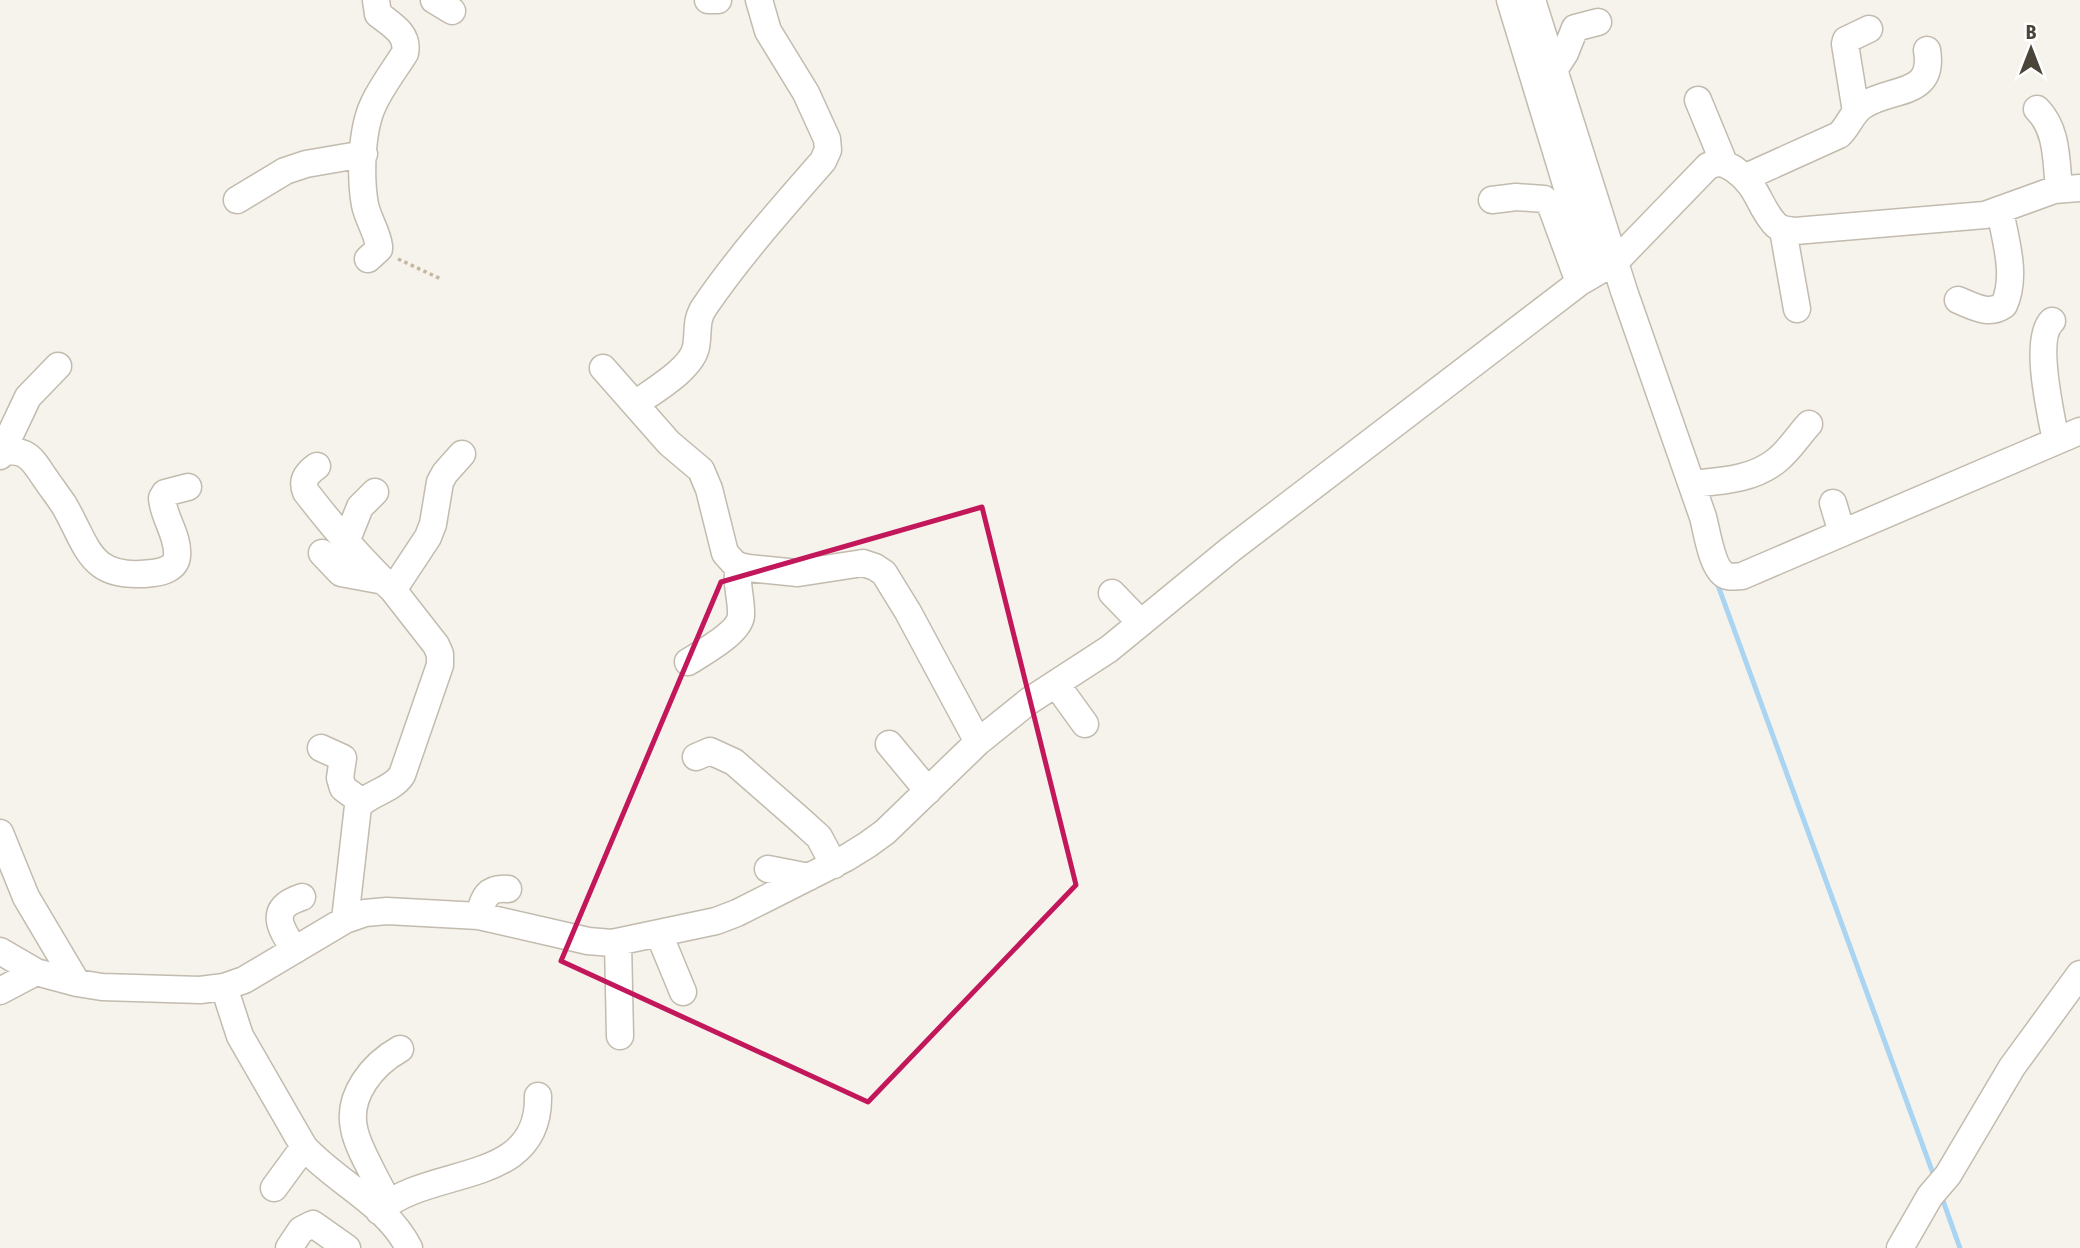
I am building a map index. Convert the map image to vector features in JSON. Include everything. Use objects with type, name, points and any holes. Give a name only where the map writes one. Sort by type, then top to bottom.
[{"type":"street","points":[[373,254],[379,242],[366,209],[363,192],[367,121],[374,103],[405,53],[407,43],[404,36],[378,14],[376,0]]},
{"type":"street","points":[[708,0],[718,0]]},
{"type":"street","points":[[635,404],[692,359],[697,345],[696,327],[700,313],[729,272],[823,161],[828,150],[827,139],[806,93],[768,31],[759,0]]},
{"type":"street","points":[[1510,0],[1599,271]]},
{"type":"street","points":[[1532,0],[1554,70],[1599,271]]},
{"type":"street","points":[[1554,70],[1565,53],[1575,28],[1598,22]]},
{"type":"street","points":[[1856,112],[1845,44],[1846,40],[1869,29]]},
{"type":"street","points":[[1746,177],[1839,135],[1848,128],[1856,112],[1865,104],[1919,84],[1927,75],[1929,67],[1927,50]]},
{"type":"street","points":[[1698,100],[1724,163]]},
{"type":"street","points":[[0,951],[36,972],[77,983],[102,987],[200,990],[224,987],[244,980],[345,920],[365,913],[387,911],[479,916],[588,941],[618,942],[716,921],[737,913],[834,865],[885,832],[978,742],[1029,701],[1109,649],[1231,549],[1599,271],[1708,166],[1716,162],[1724,163],[1746,177],[1775,224],[1783,230],[1972,216],[2000,211],[2069,188],[2053,133],[2048,121],[2037,109]]},
{"type":"street","points":[[237,200],[285,171],[306,164],[364,154]]},
{"type":"street","points":[[1492,200],[1516,197],[1544,199],[1599,271],[1624,291],[1692,484],[1718,568],[1728,577],[1742,576],[2068,436],[2044,349],[2044,333],[2052,321]]},
{"type":"street","points":[[1958,300],[1982,310],[1992,311],[2004,305],[2011,281],[2000,211]]},
{"type":"street","points":[[1783,230],[1797,309]]},
{"type":"street","points":[[58,366],[28,397],[1,453],[24,454],[33,461],[64,506],[83,546],[93,558],[105,568],[142,575],[170,568],[176,562],[177,550],[162,498],[165,493],[188,487]]},
{"type":"street","points":[[603,368],[669,443],[701,470],[709,489],[725,553],[738,566],[798,573],[863,563],[884,573],[978,742]]},
{"type":"street","points":[[1692,484],[1734,479],[1759,471],[1774,463],[1809,424]]},
{"type":"street","points":[[388,585],[428,537],[433,524],[440,482],[462,454]]},
{"type":"street","points":[[317,466],[304,478],[306,492],[346,542],[388,585],[436,645],[440,654],[440,665],[402,775],[390,788],[362,802],[357,811],[345,920]]},
{"type":"street","points":[[346,542],[360,507],[375,492]]},
{"type":"street","points":[[1833,503],[1842,533]]},
{"type":"street","points":[[322,553],[341,573],[388,585]]},
{"type":"street","points":[[688,662],[737,626],[741,617],[737,586],[738,566]]},
{"type":"street","points":[[1112,593],[1141,623]]},
{"type":"street","points":[[1056,684],[1085,724]]},
{"type":"street","points":[[889,744],[928,791]]},
{"type":"street","points":[[321,748],[343,758],[340,778],[343,788],[362,802]]},
{"type":"street","points":[[696,757],[710,751],[734,762],[819,837],[834,865]]},
{"type":"street","points":[[0,833],[26,897],[77,983]]},
{"type":"street","points":[[768,869],[809,877]]},
{"type":"street","points":[[479,916],[488,892],[493,889],[508,889]]},
{"type":"street","points":[[295,950],[281,930],[279,921],[283,907],[291,900],[302,897]]},
{"type":"street","points":[[659,934],[683,992]]},
{"type":"street","points":[[618,942],[620,1036]]},
{"type":"street","points":[[0,991],[36,972]]},
{"type":"street","points":[[1900,1248],[1930,1196],[1948,1175],[2012,1067],[2080,974]]},
{"type":"street","points":[[224,987],[240,1036],[304,1147],[315,1159],[383,1207]]},
{"type":"street","points":[[400,1049],[381,1062],[362,1084],[353,1116],[358,1141],[383,1207],[409,1248]]},
{"type":"street","points":[[383,1207],[406,1194],[505,1159],[525,1144],[532,1133],[536,1123],[538,1097]]},
{"type":"street","points":[[274,1188],[304,1147]]},
{"type":"street","points":[[289,1248],[302,1230],[313,1224],[347,1248]]},
{"type":"path","points":[[373,254],[441,279]]},
{"type":"highlighted area","points":[[982,507],[1076,885],[868,1102],[561,961],[721,582]]},
{"type":"waterway","points":[[1716,580],[1935,1179]]},
{"type":"waterway","points":[[1941,1195],[1960,1248]]}]
